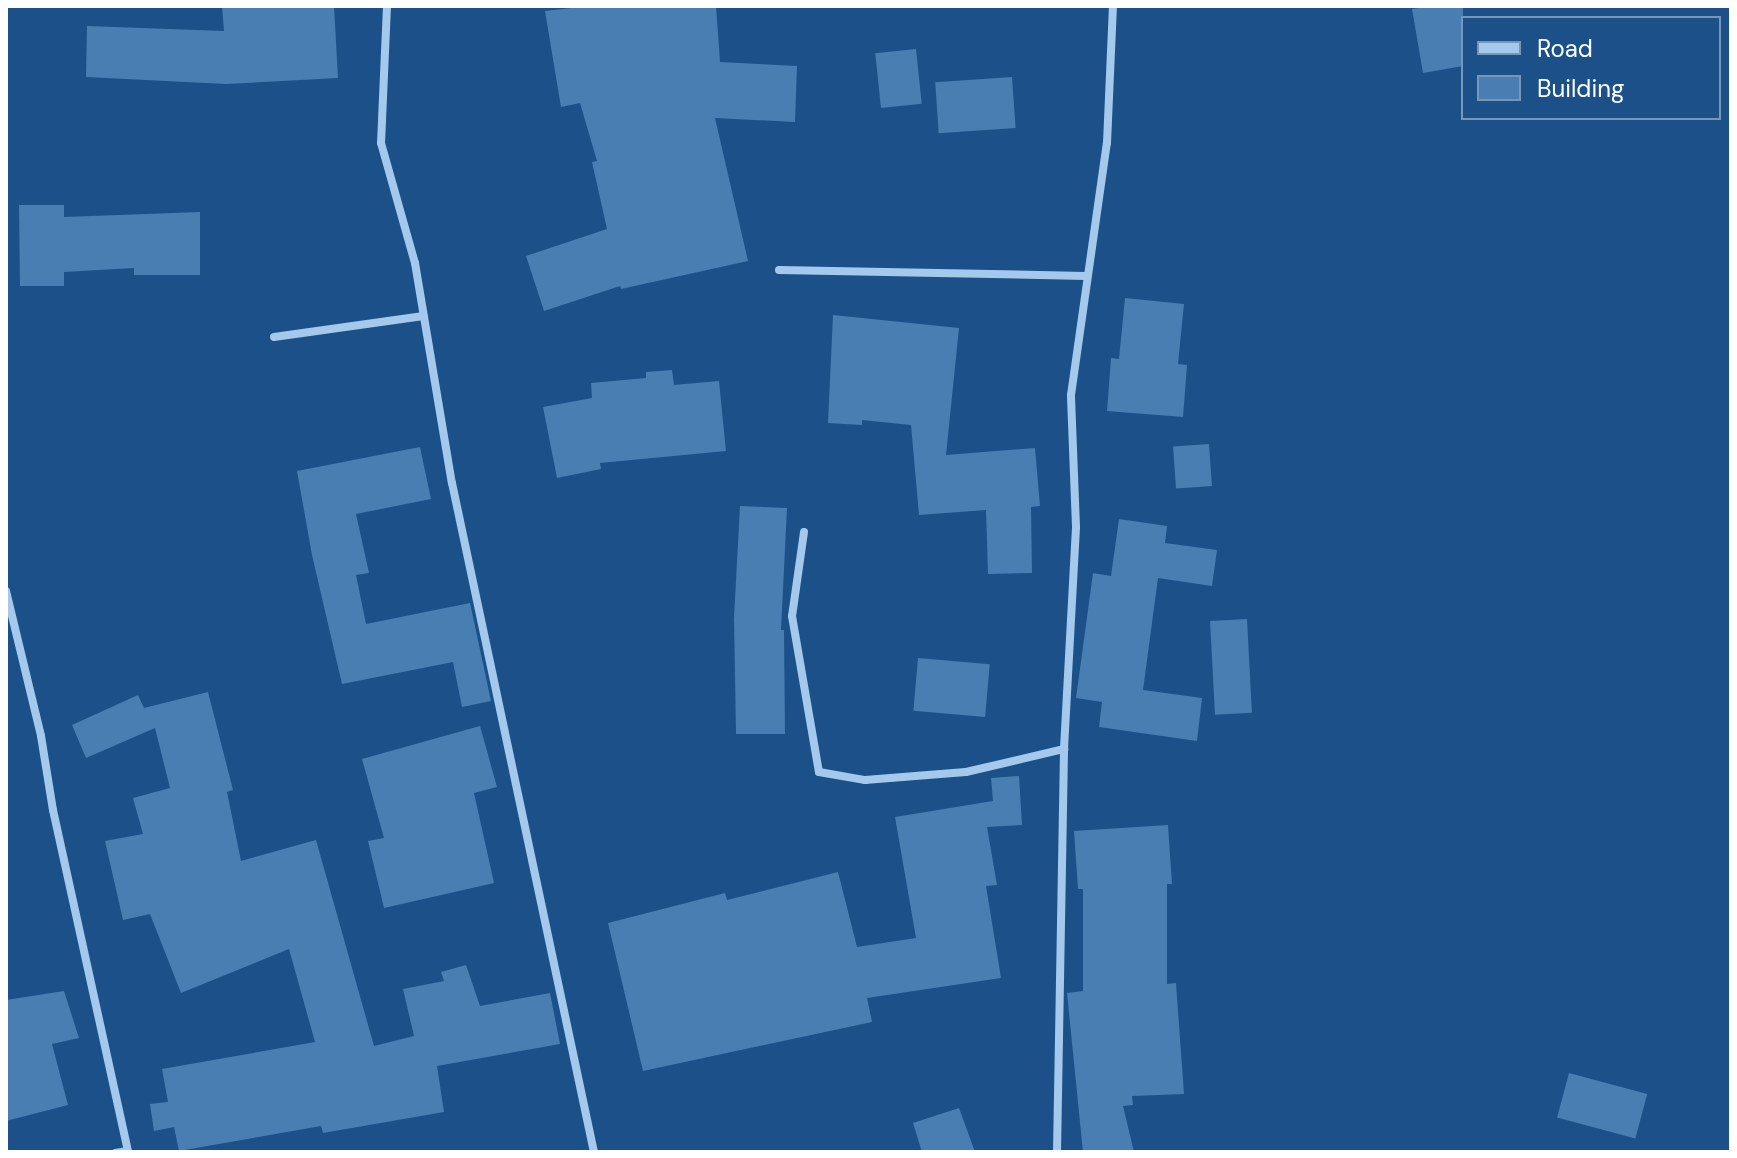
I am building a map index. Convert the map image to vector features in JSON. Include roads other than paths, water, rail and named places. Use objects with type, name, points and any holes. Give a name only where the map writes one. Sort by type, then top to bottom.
[{"type":"street","points":[[387,6],[381,143],[415,263],[452,483],[594,1152]]},
{"type":"street","points":[[1057,1152],[1064,749],[1076,527],[1071,395],[1107,143],[1113,6]]},
{"type":"street","points":[[779,270],[1086,276]]},
{"type":"street","points":[[274,337],[424,316]]},
{"type":"street","points":[[804,532],[792,616],[819,772],[865,780],[966,772],[1064,749]]},
{"type":"street","points":[[6,591],[41,736],[53,810],[128,1151]]},
{"type":"lane","points":[[115,1152],[128,1151]]}]
